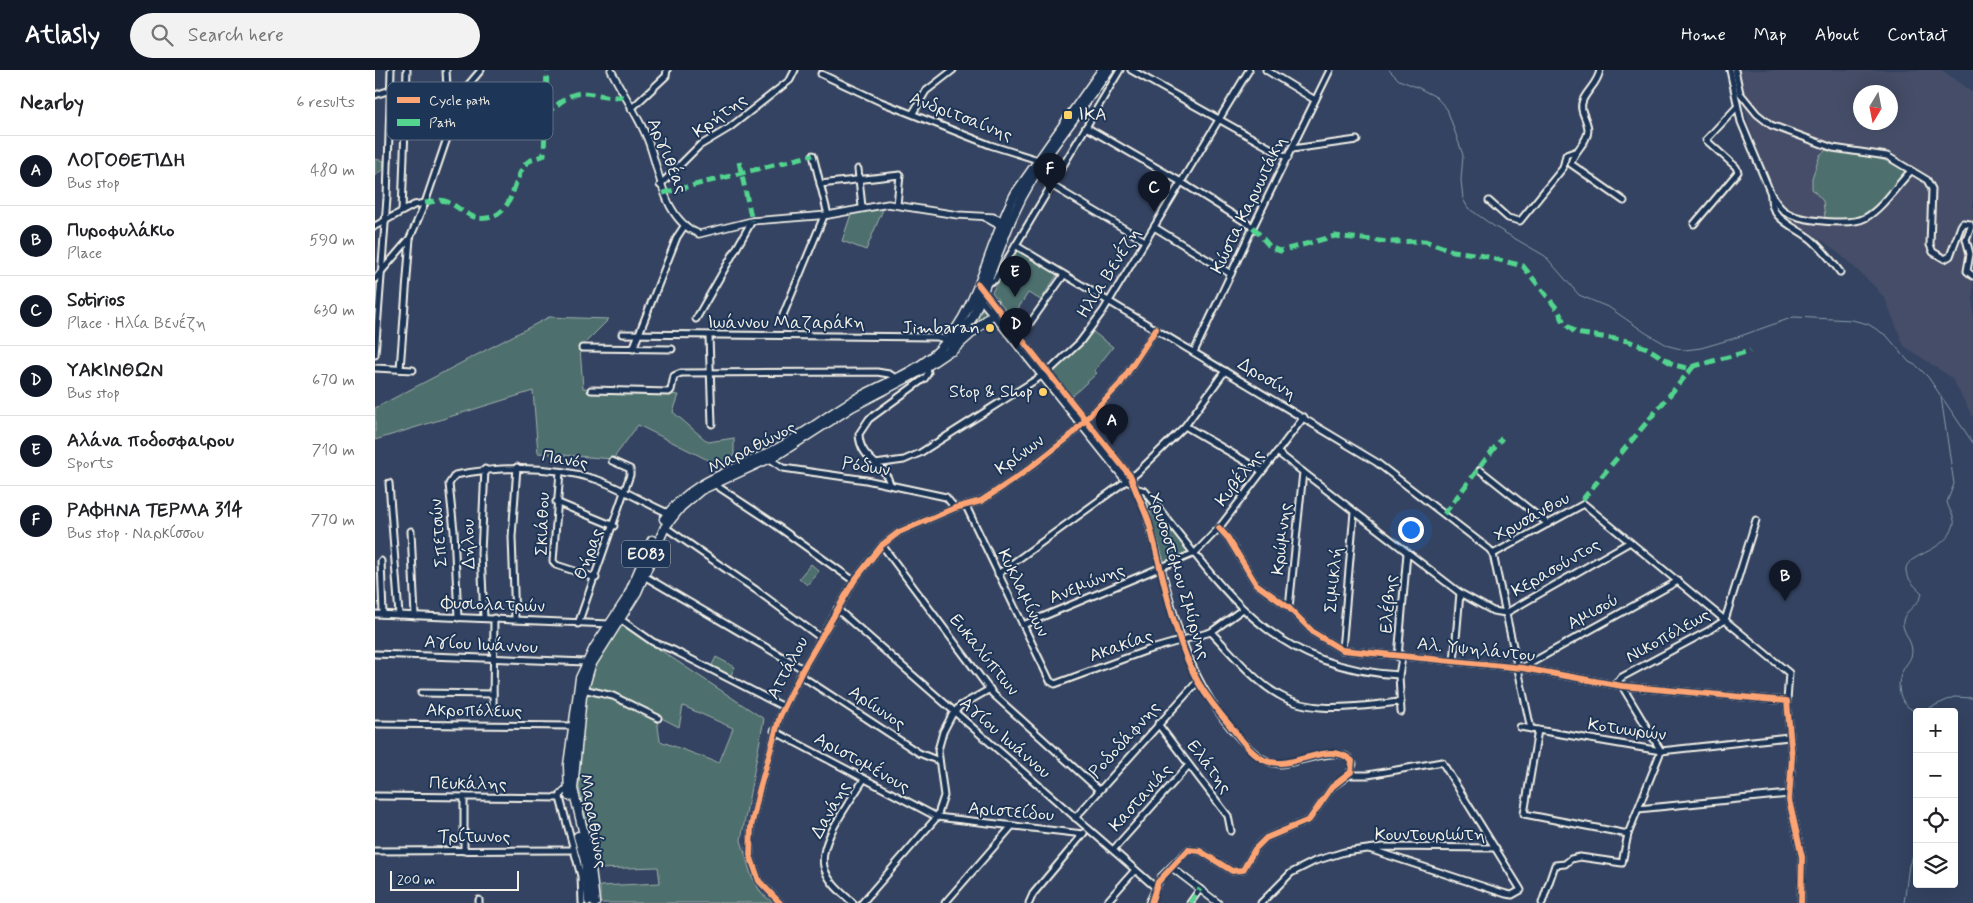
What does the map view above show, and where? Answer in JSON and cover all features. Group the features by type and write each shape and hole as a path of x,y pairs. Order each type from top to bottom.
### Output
{"main road":[{"name":"Μαραθώνος","path":"595,903 590,859 573,788 583,689 593,659 620,619 644,576 665,527 687,501 714,484 770,459 852,407 927,367 942,356 961,335 1015,194 1102,70"},
{"name":"Μαραθώνος","path":"589,903 585,862 568,787 577,687 586,662 627,598 652,541 668,513 690,491 710,479 776,449 849,403 925,362 948,340 979,292 987,283 1004,225 1042,162 1109,70"},
{"path":"942,356 956,349 993,314 994,304"}],"street":[{"path":"471,82 481,70"},
{"name":"Αργιθέας","path":"611,70 647,137 660,185 685,225"},
{"name":"Κρήτης","path":"660,185 699,146 741,119 790,80 795,70"},
{"path":"913,113 926,91 953,70"},
{"path":"987,283 995,280 1120,70"},
{"path":"1131,70 1287,158"},
{"name":"Ηλία Βενέζη","path":"875,464 904,460 920,453 1048,372 1080,342 1109,302 1249,70"},
{"path":"1266,70 1315,100"},
{"name":"Κώστα Καρυωτάκη","path":"1194,352 1330,70"},
{"path":"1600,70 1595,84 1582,104 1581,110 1588,129 1585,140 1571,164 1624,201"},
{"path":"1730,70 1737,107 1771,194 1778,205 1792,215 1831,221 1856,221 1872,213 1911,171"},
{"path":"1735,70 1740,93 1757,114 1771,125 1833,148 1887,156 1927,180 1932,189 1931,245 1937,257 1945,259 1950,256 1963,223 1969,224 1971,227 1966,239 1970,254 1967,271 1973,276"},
{"path":"631,109 667,72"},
{"name":"Ανδριτσαίνης","path":"821,74 873,98 990,145 1038,160"},
{"path":"375,95 387,90"},
{"path":"1694,224 1738,172 1736,166 1706,140 1737,107"},
{"path":"1086,127 1181,182 1253,227"},
{"path":"375,355 389,140"},
{"path":"402,211 405,140"},
{"path":"375,279 410,238 425,203 447,140"},
{"path":"1292,149 1357,140"},
{"path":"1489,201 1509,218 1520,221 1563,168 1566,155 1577,151"},
{"path":"781,320 826,216 813,154"},
{"path":"858,168 862,207"},
{"path":"820,184 900,175 897,205"},
{"path":"1051,184 1145,241"},
{"path":"1771,194 1771,205 1783,222 1814,242 1840,272"},
{"path":"375,226 402,211 425,203"},
{"path":"633,349 677,237 685,225 693,231 706,234 752,222 826,216 862,207 897,205 986,218 1004,225"},
{"path":"696,319 752,222"},
{"path":"1154,227 1231,274"},
{"path":"400,369 410,238"},
{"name":"Δροσίνη","path":"1015,245 1304,417 1387,470 1493,554"},
{"path":"1020,337 1064,274"},
{"name":"Χρυσοστόμου Σμύρνης","path":"979,292 994,304 1087,420 1134,486 1144,506 1181,640 1197,681 1227,722 1248,748 1263,760 1283,764 1322,754 1339,755 1352,761 1353,770 1349,776"},
{"name":"Χρυσοστόμου Σμύρνης","path":"979,292 993,314 1041,375 1082,426 1129,479"},
{"name":"Κρίνων","path":"966,506 981,501 1019,476 1082,426 1128,374 1156,329"},
{"name":"Ιωάννου Μαζαράκη","path":"622,334 937,337 948,340"},
{"path":"709,336 712,424"},
{"path":"582,348 672,349"},
{"path":"890,484 888,477 863,452 859,443 859,434 863,426 882,408 925,378 928,373 927,367"},
{"path":"375,368 413,370"},
{"path":"998,574 1137,473 1185,426 1225,371"},
{"path":"591,390 669,392 676,374 877,372 889,374 896,378"},
{"name":"Κυβέλης","path":"1195,553 1219,528 1304,417"},
{"path":"1185,426 1262,471"},
{"name":"Κερασούντος","path":"1277,452 1460,593 1493,611 1506,613 1630,542"},
{"name":"Ρόδων","path":"770,459 783,468 890,484 946,497 955,508"},
{"name":"Θήρας","path":"578,624 614,526 630,469 612,461"},
{"path":"515,619 512,537 517,466"},
{"name":"Πανός","path":"451,478 455,474 517,466 560,472 595,479 668,513"},
{"name":"Δήλου","path":"484,618 481,553 485,469"},
{"path":"1480,470 1549,524"},
{"name":"Σκιάθου","path":"560,472 556,502 553,561 556,565 596,578"},
{"name":"Κρώμνης","path":"1289,608 1303,472"},
{"name":"Σπετσών","path":"451,478 449,484 454,531 458,618"},
{"path":"389,483 399,615"},
{"path":"714,484 767,518 855,581"},
{"path":"1134,486 1145,491 1243,610 1283,642 1308,655 1359,672 1399,675"},
{"path":"556,502 614,526"},
{"name":"Χρυσάνθου","path":"1493,554 1584,504 1630,542"},
{"name":"Αττάλου","path":"780,903 759,881 750,850 752,820 774,732 784,707 837,610 855,581 883,545 906,527 955,508 966,506"},
{"name":"Κυκλαμίνων","path":"966,506 1050,681 1055,684 1061,683"},
{"name":"Σιμικλή","path":"1342,650 1354,512"},
{"name":"Νικοπόλεως","path":"1613,684 1622,677 1709,631 1725,620 1756,520"},
{"path":"665,527 821,638"},
{"name":"Αλ. Υψηλάντου","path":"1219,528 1235,548 1252,580 1289,608 1314,633 1342,650 1519,668 1622,686 1785,700"},
{"path":"411,531 415,616"},
{"path":"1630,542 1789,673 1785,700 1792,764 1789,794 1790,810 1802,857 1801,903"},
{"name":"Ευκαλύπτων","path":"883,545 990,689 1099,790"},
{"name":"Ανεμώνης","path":"1023,625 1195,553"},
{"name":"Ελέβης","path":"1401,712 1399,675 1407,553"},
{"path":"1493,554 1531,729"},
{"path":"381,560 383,614"},
{"name":"Αρίωνος","path":"644,576 802,672 919,753 939,761"},
{"name":"Αμισού","path":"1519,668 1678,581"},
{"path":"1454,662 1460,593"},
{"name":"Αγίου Ιωάννου","path":"837,610 1155,887"},
{"name":"Ακακίας","path":"1061,683 1096,668 1211,632 1243,610"},
{"name":"Φυσιολατρών","path":"375,614 610,624"},
{"path":"493,706 495,618"},
{"path":"620,619 653,642 673,650 784,707"},
{"path":"1211,632 1271,689 1285,699 1328,707 1401,702"},
{"name":"Αγίου Ιωάννου","path":"375,654 586,662"},
{"name":"Ροδοδάφνης","path":"1075,818 1197,681"},
{"path":"1542,903 1555,865 1565,864 1571,859 1580,857 1622,863 1628,834 1661,751 1622,686"},
{"path":"583,689 618,698 657,718"},
{"path":"862,903 937,817 944,793 939,761 940,740 954,712 969,700 990,689"},
{"path":"421,693 493,694"},
{"name":"Ακροπόλεως","path":"375,724 572,726"},
{"name":"Ελάτης","path":"1158,724 1228,816 1231,831"},
{"name":"Κοτυωρών","path":"1520,727 1661,751 1789,737"},
{"path":"1538,730 1524,814 1628,834"},
{"name":"Αριστομένους","path":"774,732 937,817"},
{"path":"1150,902 1155,887 1184,852 1192,849 1228,870 1240,871 1265,838 1272,833 1296,827 1309,820 1332,787 1349,776 1368,775 1442,762 1521,890 1512,895 1506,894 1369,849"},
{"name":"Καστανιάς","path":"1113,850 1189,765"},
{"name":"Δανάης","path":"853,903 829,879 824,868 823,855 826,842 864,779"},
{"path":"568,787 561,794 560,798 581,876 582,903"},
{"path":"1638,809 1789,794"},
{"name":"Πευκάλης","path":"375,796 560,798"},
{"path":"464,797 464,852"},
{"name":"Αριστείδου","path":"937,817 1083,834"},
{"path":"945,903 1012,826"},
{"path":"1029,903 1033,894 1087,829"},
{"name":"Κουντουριώτη","path":"1261,903 1281,881 1305,866 1344,852 1383,847 1496,848"},
{"name":"Τρίτωνος","path":"375,851 574,850"},
{"path":"1171,867 1218,903"},
{"path":"1106,903 1135,870"},
{"path":"1190,903 1200,889"}],"shaded area":[{"path":"1734,70 1942,70 1973,93 1973,418 1952,378 1904,346 1885,299 1875,287 1823,241 1789,221 1782,211 1777,193 1765,171 1751,131"}],"green space":[{"path":"1826,150 1868,156 1898,166 1907,172 1873,210 1854,219 1825,218 1823,201 1812,189 1812,178 1820,155"},
{"path":"375,159 384,161 383,169 375,176"},
{"path":"884,207 866,250 842,241 853,213"},
{"path":"1016,249 1057,275 1041,300 1028,293 1012,318 992,292"},
{"path":"980,307 988,316 972,331 969,329"},
{"path":"998,314 1043,371 1041,372 996,316"},
{"path":"549,317 609,319 580,348 583,388 679,395 673,412 708,442 734,438 734,455 722,467 638,425 613,459 538,453 533,391 375,440 375,408"},
{"path":"1092,331 1113,347 1094,371 1097,373 1072,396 1052,372"},
{"path":"1143,493 1192,553 1163,563"},
{"path":"811,564 819,571 807,585 799,578"},
{"path":"621,624 764,719 741,840 751,875 761,893 773,903 600,903 600,886 660,883 658,867 598,869 579,788 580,739 587,692 613,697 657,719 660,741 719,763 733,728 683,706 679,727 624,699 587,689 600,655"},
{"path":"716,657 735,667 730,677 711,667"}],"waterway":[{"path":"1389,70 1399,80 1436,97 1447,109 1463,155 1461,180 1463,199 1468,208 1495,227 1545,256 1579,295 1610,308 1646,333 1669,346 1685,350 1701,348 1732,339 1794,317 1852,320 1868,324 1887,336 1909,362 1917,366 1928,377 1973,443"},
{"path":"1913,710 1906,705 1899,689 1903,670 1912,653 1910,642 1903,628 1903,621 1922,593 1910,580 1906,571 1908,564 1914,559 1943,541 1951,532 1954,523 1947,502 1954,484 1941,397"},
{"path":"1929,708 1954,697 1973,698"},
{"path":"1904,903 1909,865 1913,856"}],"marked path":[{"path":"547,70 547,82"},
{"path":"553,109 568,97 576,94 624,97"},
{"path":"425,203 438,200 445,201 475,217 487,218 496,215 507,205 520,173 526,164 530,160 544,155 545,140"},
{"path":"663,193 813,155"},
{"path":"739,162 752,221"},
{"path":"1253,227 1271,248 1280,251 1335,236 1389,242 1425,241 1453,251 1480,255 1523,266 1558,310 1565,324 1576,333 1628,341 1647,348 1674,365 1687,368 1750,351"},
{"path":"1582,500 1693,367"},
{"path":"1444,514 1502,438"},
{"path":"1190,903 1200,889"}],"cycle path":[{"path":"978,284 1131,477 1149,523 1169,604 1189,664 1198,682 1219,712 1246,746 1264,760 1275,763 1286,762 1332,753 1342,755 1352,761 1351,772 1332,787 1309,820 1266,838 1255,849 1243,870 1232,871 1200,851 1188,850 1158,882 1151,903"},
{"path":"780,903 759,881 750,855 751,827 759,791 780,716 803,669 854,581 882,545 899,532 955,508 981,501 1019,476 1068,438 1120,384 1156,329"},
{"path":"1219,528 1228,538 1256,584 1289,608 1314,633 1342,650 1522,668 1622,686 1787,701 1792,757 1789,800 1802,857 1801,903"}],"place":[{"name":"ΙΚΑ","path":"1068,115"},
{"name":"ΡΑΦΗΝΑ ΤΕΡΜΑ 314","path":"1050,194"},
{"name":"Sotirios","path":"1154,212"},
{"name":"Αλάνα ποδοσφαιρου","path":"1015,297"},
{"name":"Jimbaran","path":"990,328"},
{"name":"ΥΑΚΙΝΘΩΝ","path":"1016,349"},
{"name":"Stop & Shop","path":"1043,392"},
{"name":"ΛΟΓΟΘΕΤΙΔΗ","path":"1112,445"},
{"name":"Πυροφυλάκιο","path":"1785,601"}]}
